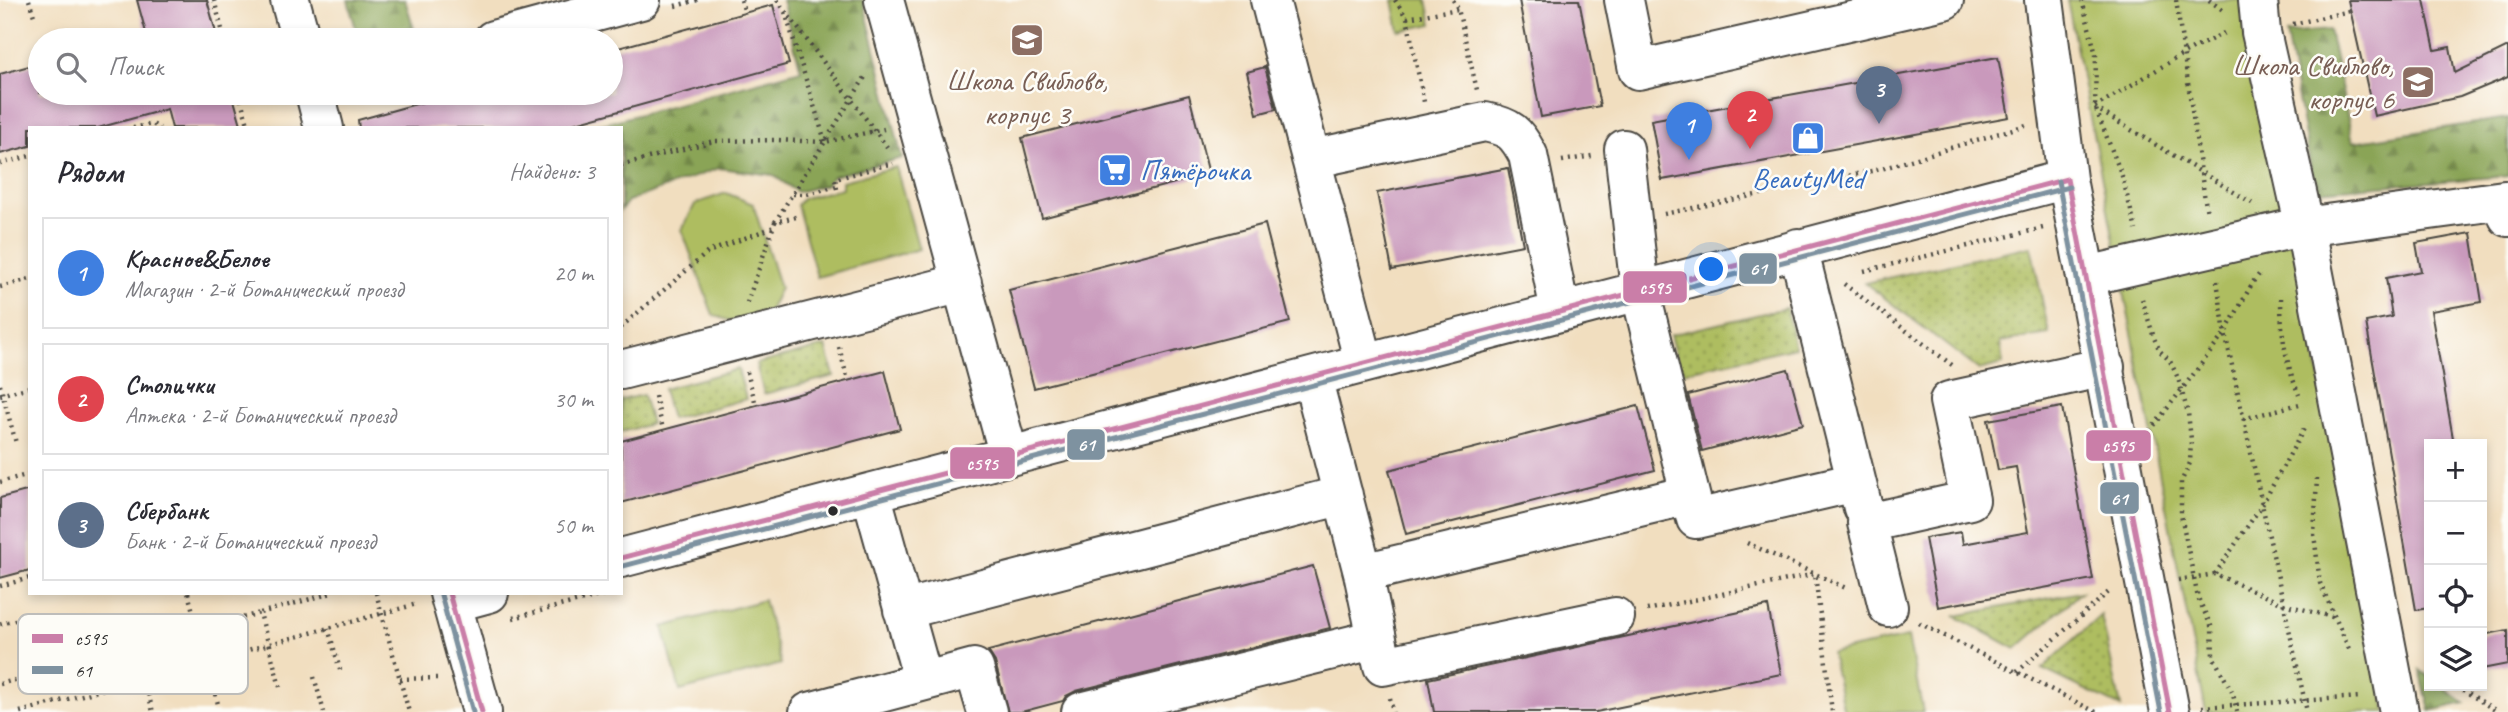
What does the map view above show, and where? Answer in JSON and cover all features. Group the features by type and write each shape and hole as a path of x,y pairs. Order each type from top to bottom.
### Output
{"street":[{"path":"290,0 298,28"},
{"path":"537,28 641,0"},
{"path":"884,0 1009,456"},
{"path":"1270,0 1364,363"},
{"path":"1624,0 1638,70 1944,0"},
{"path":"2043,0 2067,179 2173,710"},
{"path":"2250,21 2301,228 2320,399 2379,702"},
{"path":"318,105 323,126"},
{"path":"1311,159 1485,122 1505,126 1519,138 1528,155 1560,312"},
{"path":"1624,149 1640,290 1696,519 1856,482"},
{"path":"623,557 2067,179"},
{"path":"2087,276 2211,246 2301,228 2507,205"},
{"path":"1798,248 1888,607"},
{"path":"623,370 740,356 962,283"},
{"path":"1867,523 1970,500 1949,401 2105,367"},
{"path":"1312,377 1363,573 1383,666 1615,617"},
{"path":"870,493 923,680"},
{"path":"903,610 1343,495"},
{"path":"1363,573 1689,495"},
{"path":"482,712 441,599 499,606"},
{"path":"1081,712 1377,639"},
{"path":"809,712 974,668 987,712"}],"path":[{"path":"29,0 34,16"},
{"path":"214,0 222,28"},
{"path":"741,0 745,13"},
{"path":"777,0 897,162 899,169"},
{"path":"1395,0 1407,18 1431,134"},
{"path":"1453,0 1458,9 1485,122"},
{"path":"2082,0 2096,55 2095,107 2122,176 2139,242 2133,276 2154,338 2160,351 2170,361 2188,413 2190,463 2181,482 2180,515 2198,598 2212,628 2213,656 2233,694 2236,709"},
{"path":"2176,0 2225,333 2306,712"},
{"path":"784,9 825,142"},
{"path":"1407,18 1458,9"},
{"path":"2087,110 2183,54 2250,21 2350,11"},
{"path":"755,405 740,356 775,225 871,68"},
{"path":"244,105 249,126"},
{"path":"2095,107 2201,173 2301,228 2253,282 2225,333 2143,440"},
{"path":"1633,220 1881,169 2038,121"},
{"path":"623,164 714,141 825,142 895,126"},
{"path":"1531,168 1624,149"},
{"path":"0,164 28,157"},
{"path":"793,194 837,188 835,179 897,162"},
{"path":"623,325 708,252 800,216"},
{"path":"1836,278 1989,393"},
{"path":"0,287 28,280"},
{"path":"2280,288 2281,331 2286,360 2320,399"},
{"path":"836,335 848,380"},
{"path":"0,385 16,443"},
{"path":"1,395 28,388"},
{"path":"654,394 663,429"},
{"path":"2243,419 2320,399"},
{"path":"2305,413 2320,399"},
{"path":"2215,574 2262,505 2307,422 2310,433"},
{"path":"0,482 28,475"},
{"path":"2317,476 2314,534 2320,583 2350,652"},
{"path":"1615,617 1815,574 1832,712"},
{"path":"0,586 28,579"},
{"path":"189,595 194,614"},
{"path":"248,616 325,595"},
{"path":"377,595 408,712"},
{"path":"499,606 593,595"},
{"path":"248,650 441,599"},
{"path":"260,613 281,687"},
{"path":"0,624 18,619"},
{"path":"328,628 340,670"},
{"path":"314,677 324,712"},
{"path":"400,679 443,678"},
{"path":"0,684 18,679"},
{"path":"2359,684 2379,702"},
{"path":"2465,691 2498,712"},
{"path":"20,712 86,694"},
{"path":"148,694 153,712"},
{"path":"215,694 218,704"},
{"path":"2173,710 2236,709 2305,702 2379,702"}],"green space":[{"path":"348,0 405,0 414,28 356,28"},
{"path":"782,0 863,0 902,158 833,176 825,185 797,192 773,175 719,168 628,201 623,207 623,126 596,126 801,70"},
{"path":"1393,0 1427,0 1432,24 1399,31"},
{"path":"2067,0 2245,0 2386,712 2206,712"},
{"path":"2329,30 2353,142 2508,118 2508,176 2315,191 2286,34"},
{"path":"896,167 919,249 817,277 797,205 802,199 842,188 842,181"},
{"path":"726,193 753,204 780,288 769,311 736,323 713,315 682,230 695,204"},
{"path":"2031,246 2049,334 2000,342 2003,364 1979,370 1865,283"},
{"path":"1786,308 1795,347 1680,373 1670,335"},
{"path":"826,346 834,376 764,394 756,364"},
{"path":"738,369 746,399 671,419 663,389"},
{"path":"643,395 651,424 623,431 623,400"},
{"path":"2081,592 2016,649 1955,616 1956,616"},
{"path":"764,600 781,664 680,691 663,627"},
{"path":"2101,615 2121,707 2042,669"},
{"path":"1908,637 1923,712 1844,712 1831,653"},
{"path":"2425,691 2448,691 2465,703 2430,711"}],"building":[{"path":"137,0 207,0 215,28 145,28"},
{"path":"1519,0 1579,0 1600,106 1541,117"},
{"path":"2348,0 2424,0 2435,50 2450,47 2455,73 2508,47 2508,77 2460,97 2374,116"},
{"path":"773,5 789,64 565,126 359,126 358,120 412,105 623,105 623,47"},
{"path":"1998,57 2009,117 1662,180 1651,120"},
{"path":"28,66 28,105 235,105 241,126 171,126 167,109 105,126 28,126 28,147 0,154 0,74"},
{"path":"1265,67 1276,109 1257,114 1247,72"},
{"path":"1189,95 1209,174 1042,218 1022,138"},
{"path":"1508,168 1523,245 1392,270 1377,193"},
{"path":"1265,224 1290,322 1034,388 1009,290"},
{"path":"2471,233 2482,302 2431,311 2453,439 2424,439 2424,609 2416,610 2366,322 2392,317 2386,278 2421,271 2416,243"},
{"path":"1788,369 1803,424 1702,451 1688,395"},
{"path":"885,371 900,429 623,502 623,440"},
{"path":"1638,406 1655,470 1406,534 1389,470"},
{"path":"2062,407 2093,579 1938,607 1925,538 1961,532 1963,544 2028,532 2016,467 1998,470 1988,420"},
{"path":"28,491 28,571 0,578 0,498"},
{"path":"1313,566 1330,628 1076,691 1066,696 1063,701 1021,712 1008,712 995,662 988,651"},
{"path":"1768,606 1781,674 1596,712 1434,712 1428,679"},
{"path":"2508,630 2508,664 2487,668 2487,634"}],"transit line":[{"name":"с595","path":"2067,179 2170,712"},
{"name":"с595","path":"623,557 2067,179"},
{"name":"61","path":"2058,181 2161,712"},
{"name":"61","path":"623,566 2069,187"},
{"name":"61","path":"441,595 473,712"},
{"name":"с595","path":"450,595 482,712"}],"place":[{"name":"Школа Свиблово, корпус 3","path":"1027,40"},
{"name":"Школа Свиблово, корпус 6","path":"2418,82"},
{"name":"Сбербанк","path":"1879,124"},
{"name":"BeautyMed","path":"1808,138"},
{"name":"Столички","path":"1750,149"},
{"name":"Красное&Белое","path":"1689,160"},
{"name":"Пятёрочка","path":"1115,170"}]}
